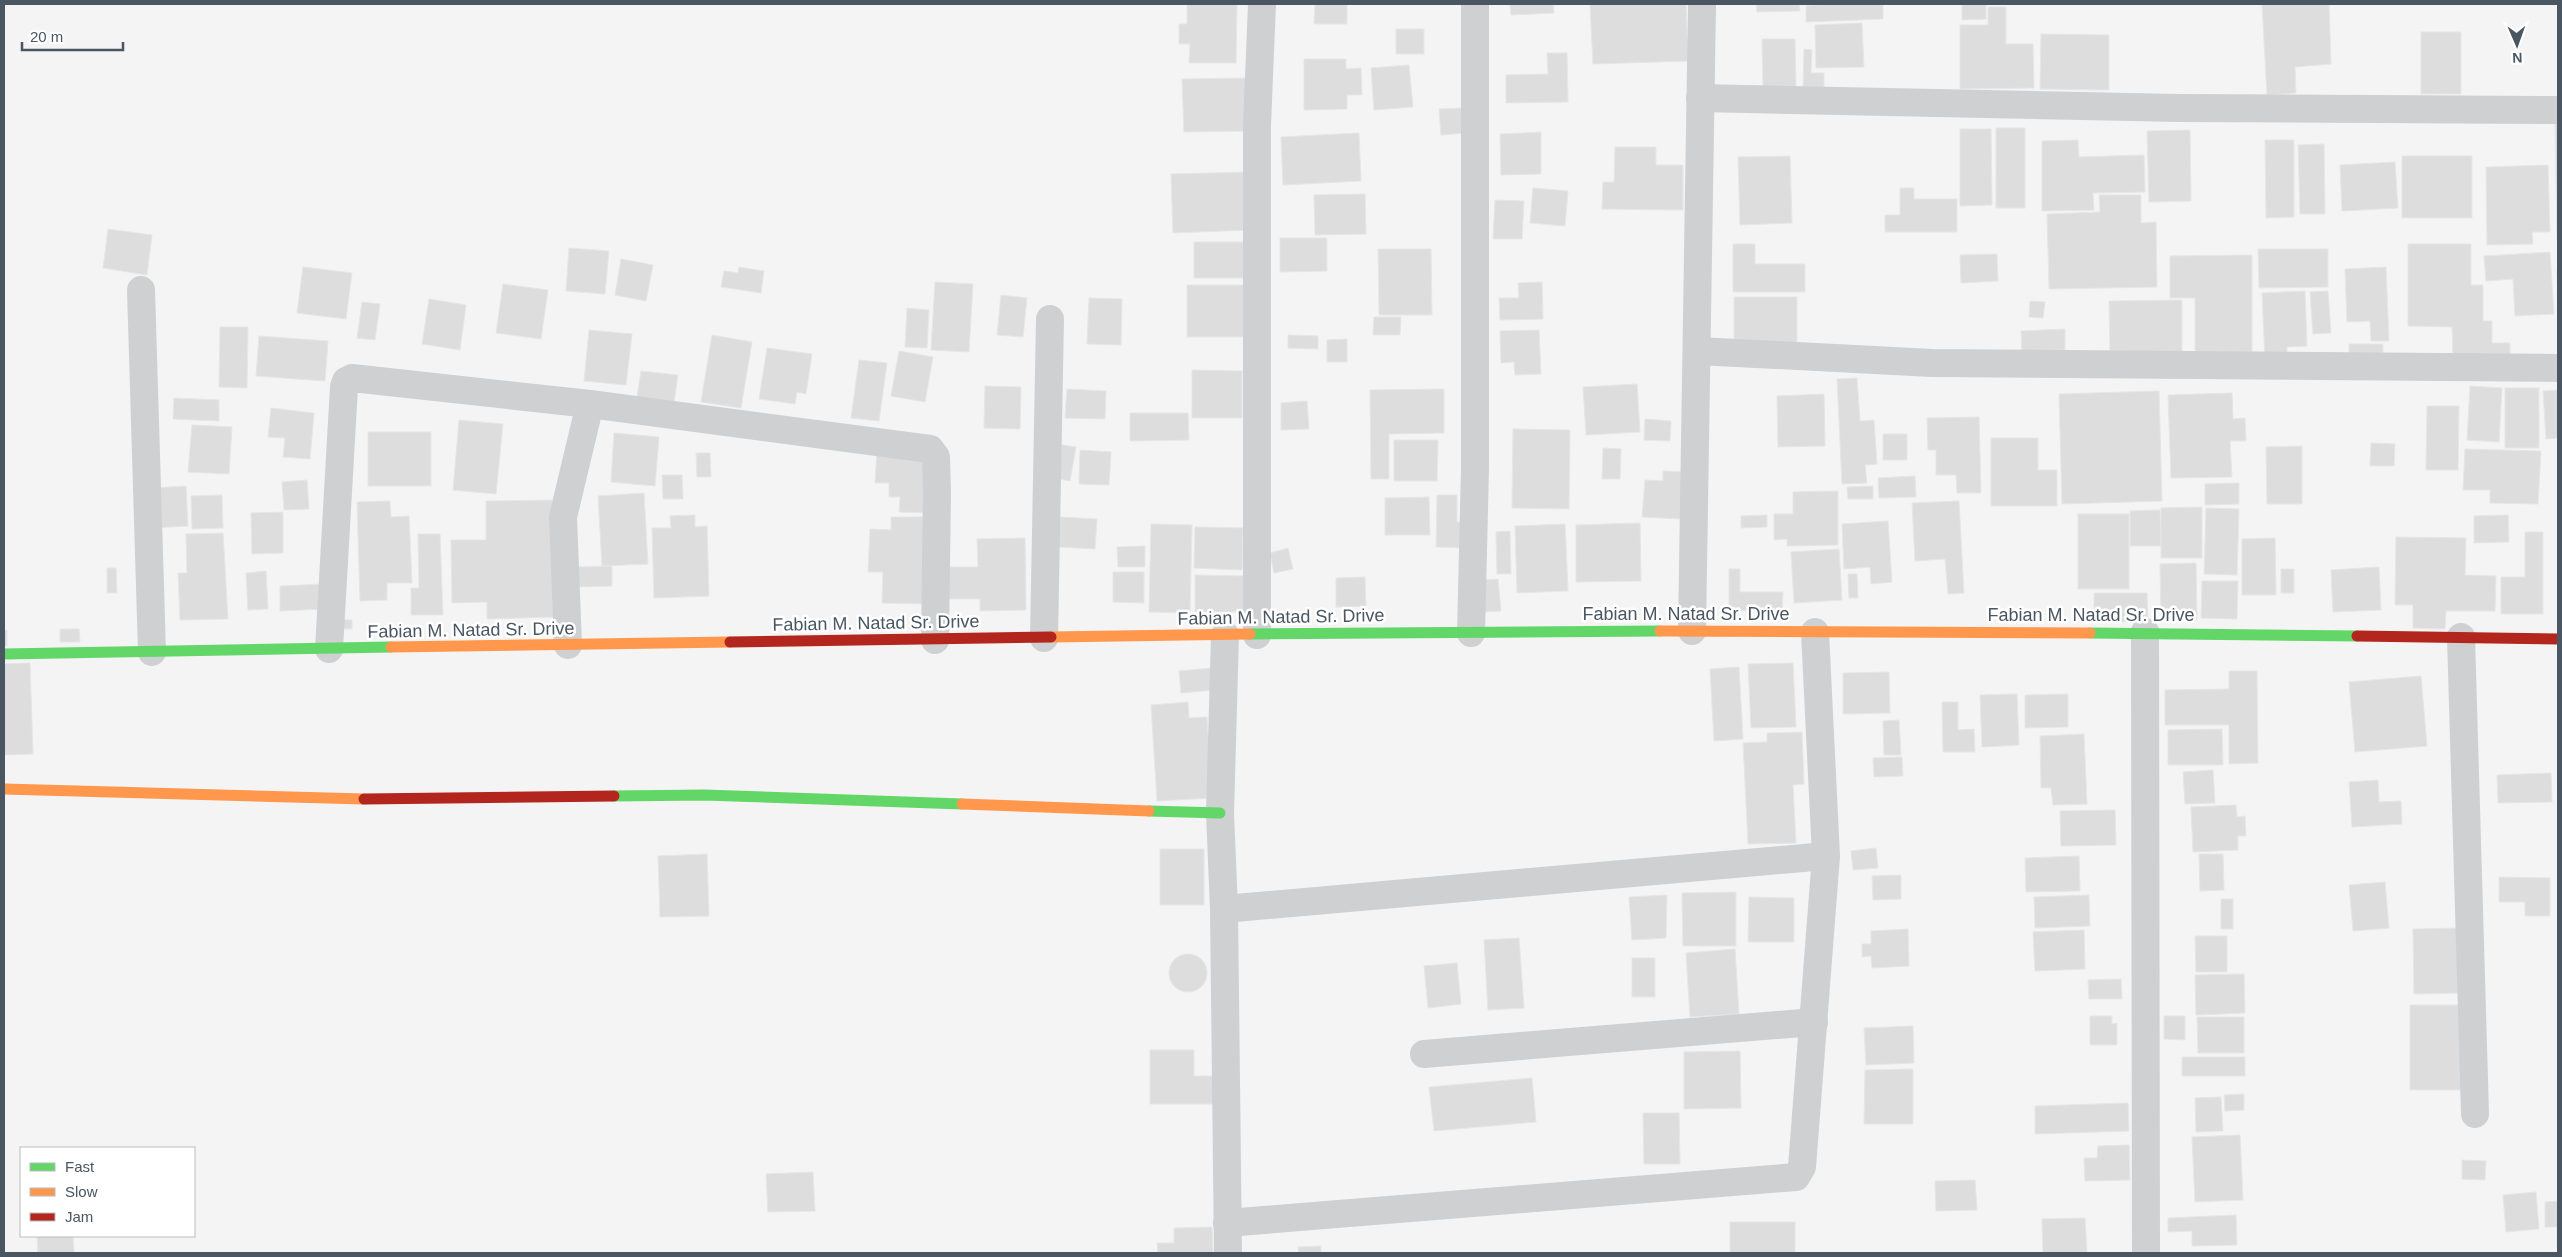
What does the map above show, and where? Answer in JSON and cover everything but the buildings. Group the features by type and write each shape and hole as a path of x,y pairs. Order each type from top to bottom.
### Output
{"street":[{"path":"1257,635 1257,126 1262,4"},
{"path":"1471,633 1475,469 1475,4"},
{"path":"1692,631 1698,351 1702,4"},
{"path":"1700,98 2179,108 2558,110"},
{"path":"141,290 152,652"},
{"path":"1044,638 1050,319"},
{"path":"1698,351 1932,363 2558,368"},
{"path":"329,649 346,381 352,378 590,404 930,449 936,457 937,492 935,640"},
{"path":"568,646 564,517 590,404"},
{"name":"Fabian M. Natad Sr. Drive","path":"4,654 1225,635 1692,631 2145,632 2558,639"},
{"path":"1227,1223 1796,1177 1802,1167 1826,856 1815,632"},
{"path":"2145,632 2146,1253"},
{"path":"1225,635 1220,813 1224,908 1228,1253"},
{"path":"2461,637 2475,1114"},
{"path":"4,789 317,799 704,795 1220,813"},
{"path":"1224,908 1826,856"},
{"path":"1424,1054 1814,1022"}],"traffic: fast":[{"path":"1250,634 1660,631"},
{"path":"2090,633 2357,636"},
{"path":"4,654 391,647"},
{"path":"614,796 704,795 962,804"},
{"path":"1149,811 1220,813"}],"traffic: slow":[{"path":"1660,631 2090,633"},
{"path":"1051,637 1250,634"},
{"path":"391,647 730,642"},
{"path":"4,789 364,799"},
{"path":"962,804 1149,811"}],"traffic: jam":[{"path":"2357,636 2558,639"},
{"path":"730,642 1051,637"},
{"path":"364,799 614,796"}]}
